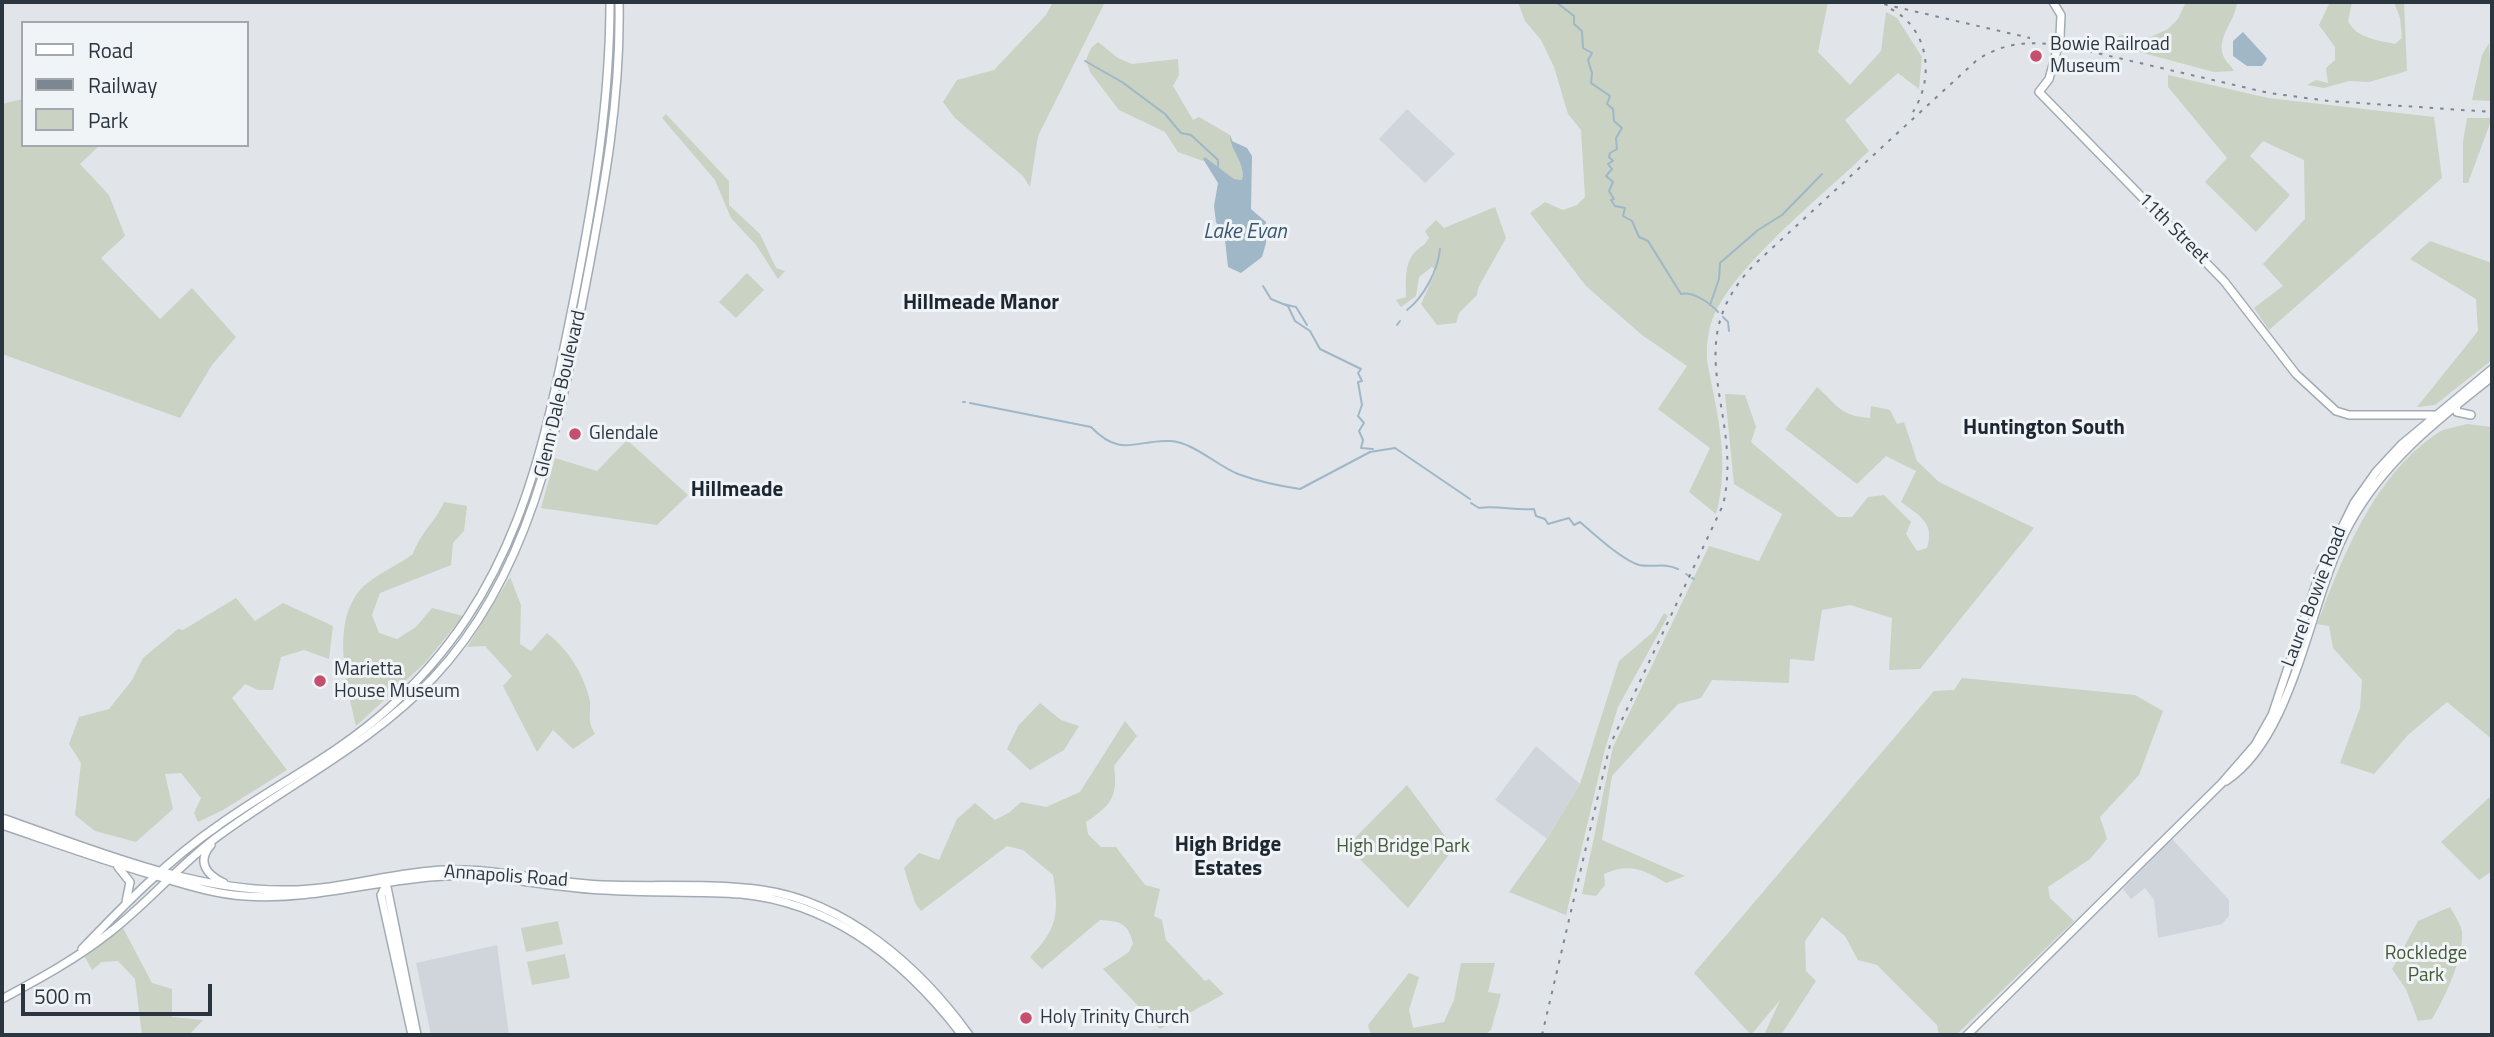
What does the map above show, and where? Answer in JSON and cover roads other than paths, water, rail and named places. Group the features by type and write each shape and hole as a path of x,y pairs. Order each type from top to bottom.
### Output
{"main road":[{"name":"Glenn Dale Boulevard","path":"357,740 370,724 434,664 470,615 483,593 527,497 554,399 605,118 610,63 610,2"},
{"name":"Glenn Dale Boulevard","path":"114,916 190,846 357,740 406,705 444,666 488,602 528,521 557,430 598,222 616,105 619,2"},
{"name":"11th Street","path":"2053,2 2061,15 2060,36 2049,79 2039,92 2224,281 2296,374 2330,406 2344,414 2444,415"},
{"name":"Laurel Bowie Road","path":"2221,784 2255,745 2272,715 2320,572 2340,526 2376,472 2423,425 2492,369"},
{"name":"Laurel Bowie Road","path":"1967,1035 2221,784 2255,754 2276,720 2327,572 2358,509 2395,460 2444,415 2492,377"},
{"path":"2456,405 2457,412 2471,415"},
{"path":"2417,415 2423,425"},
{"path":"2,999 108,934 169,876 224,832 341,757 357,740"},
{"name":"Annapolis Road","path":"2,818 128,859 197,889 248,897 317,896 444,870 601,885 741,887 779,894 836,915 874,938 923,981 969,1035"},
{"name":"Annapolis Road","path":"2,825 108,862 160,873"},
{"path":"224,832 206,851 204,866 211,877 235,887"},
{"path":"128,859 161,863 190,846"},
{"path":"77,955 128,899 130,885 126,874 108,862"},
{"name":"Annapolis Road","path":"169,876 235,887 287,890 472,877 601,890 742,894 776,900 830,919 871,944 903,968 934,999 962,1035"},
{"path":"387,881 382,895 412,1035"},
{"path":"387,881 417,1035"},
{"path":"145,900 166,887 197,889"}],"water":[{"path":"2243,32 2267,59 2262,66 2247,66 2233,56 2233,41"},
{"name":"Lake Evan","path":"1230,135 1232,141 1247,148 1252,156 1251,209 1266,222 1266,243 1262,257 1241,273 1228,267 1225,240 1216,222 1214,206 1218,183 1203,159 1205,157 1234,179 1242,180 1242,168 1232,146"}],"waterway":[{"path":"1556,2 1574,16 1574,24 1582,31 1583,48 1592,53 1588,60 1592,73 1591,83 1610,96 1607,104 1613,109 1614,121 1622,128 1616,138 1617,149 1610,153 1609,157 1613,161 1608,164 1612,169 1606,176 1613,182 1609,191 1614,199 1611,200 1615,206 1625,208 1623,216 1632,221 1639,237 1648,241 1681,294 1696,296 1718,312"},
{"path":"1085,61 1122,82 1165,114 1181,133 1191,135 1218,160 1218,169"},
{"path":"1710,305 1719,279 1720,263 1758,230 1782,215 1822,174"},
{"path":"1407,310 1429,282 1440,249"},
{"path":"1263,286 1271,299 1288,306 1295,321 1310,331 1320,349 1361,369 1358,373 1362,381 1358,382 1362,405 1358,416 1364,423 1359,431 1363,440 1361,448 1373,449"},
{"path":"1283,304 1296,307 1307,325"},
{"path":"1723,317 1728,322 1729,331"},
{"path":"1397,325 1400,321"},
{"path":"970,403 1091,427 1102,437 1121,445 1179,442 1238,474 1300,489 1370,452 1395,448 1470,499"},
{"path":"1471,503 1479,508 1534,509 1536,516 1545,519 1548,524 1569,518 1574,525 1580,522 1632,562 1678,569"}],"railway":[{"path":"1874,2 2030,38"},
{"path":"1891,9 1914,29 1924,55 1924,84 1913,112"},
{"path":"1542,1035 1610,745 1723,505 1727,471 1726,439 1717,379 1716,350 1720,321 1733,292 1757,262 1977,60 1998,49 2020,44 2066,46"},
{"path":"2058,44 2269,93 2329,101 2492,112"}],"place":[{"name":"Bowie Railroad Museum","path":"2036,56"},
{"name":"Glendale","path":"575,434"},
{"name":"Marietta House Museum","path":"320,681"},
{"name":"Holy Trinity Church","path":"1026,1018"}],"district":[{"name":"Hillmeade Manor","path":"981,304"},
{"name":"Huntington South","path":"2044,429"},
{"name":"Hillmeade","path":"737,491"},
{"name":"High Bridge Estates","path":"1228,858"}],"park label":[{"name":"High Bridge Park","path":"1403,847"},
{"name":"Rockledge Park","path":"2426,965"}]}
